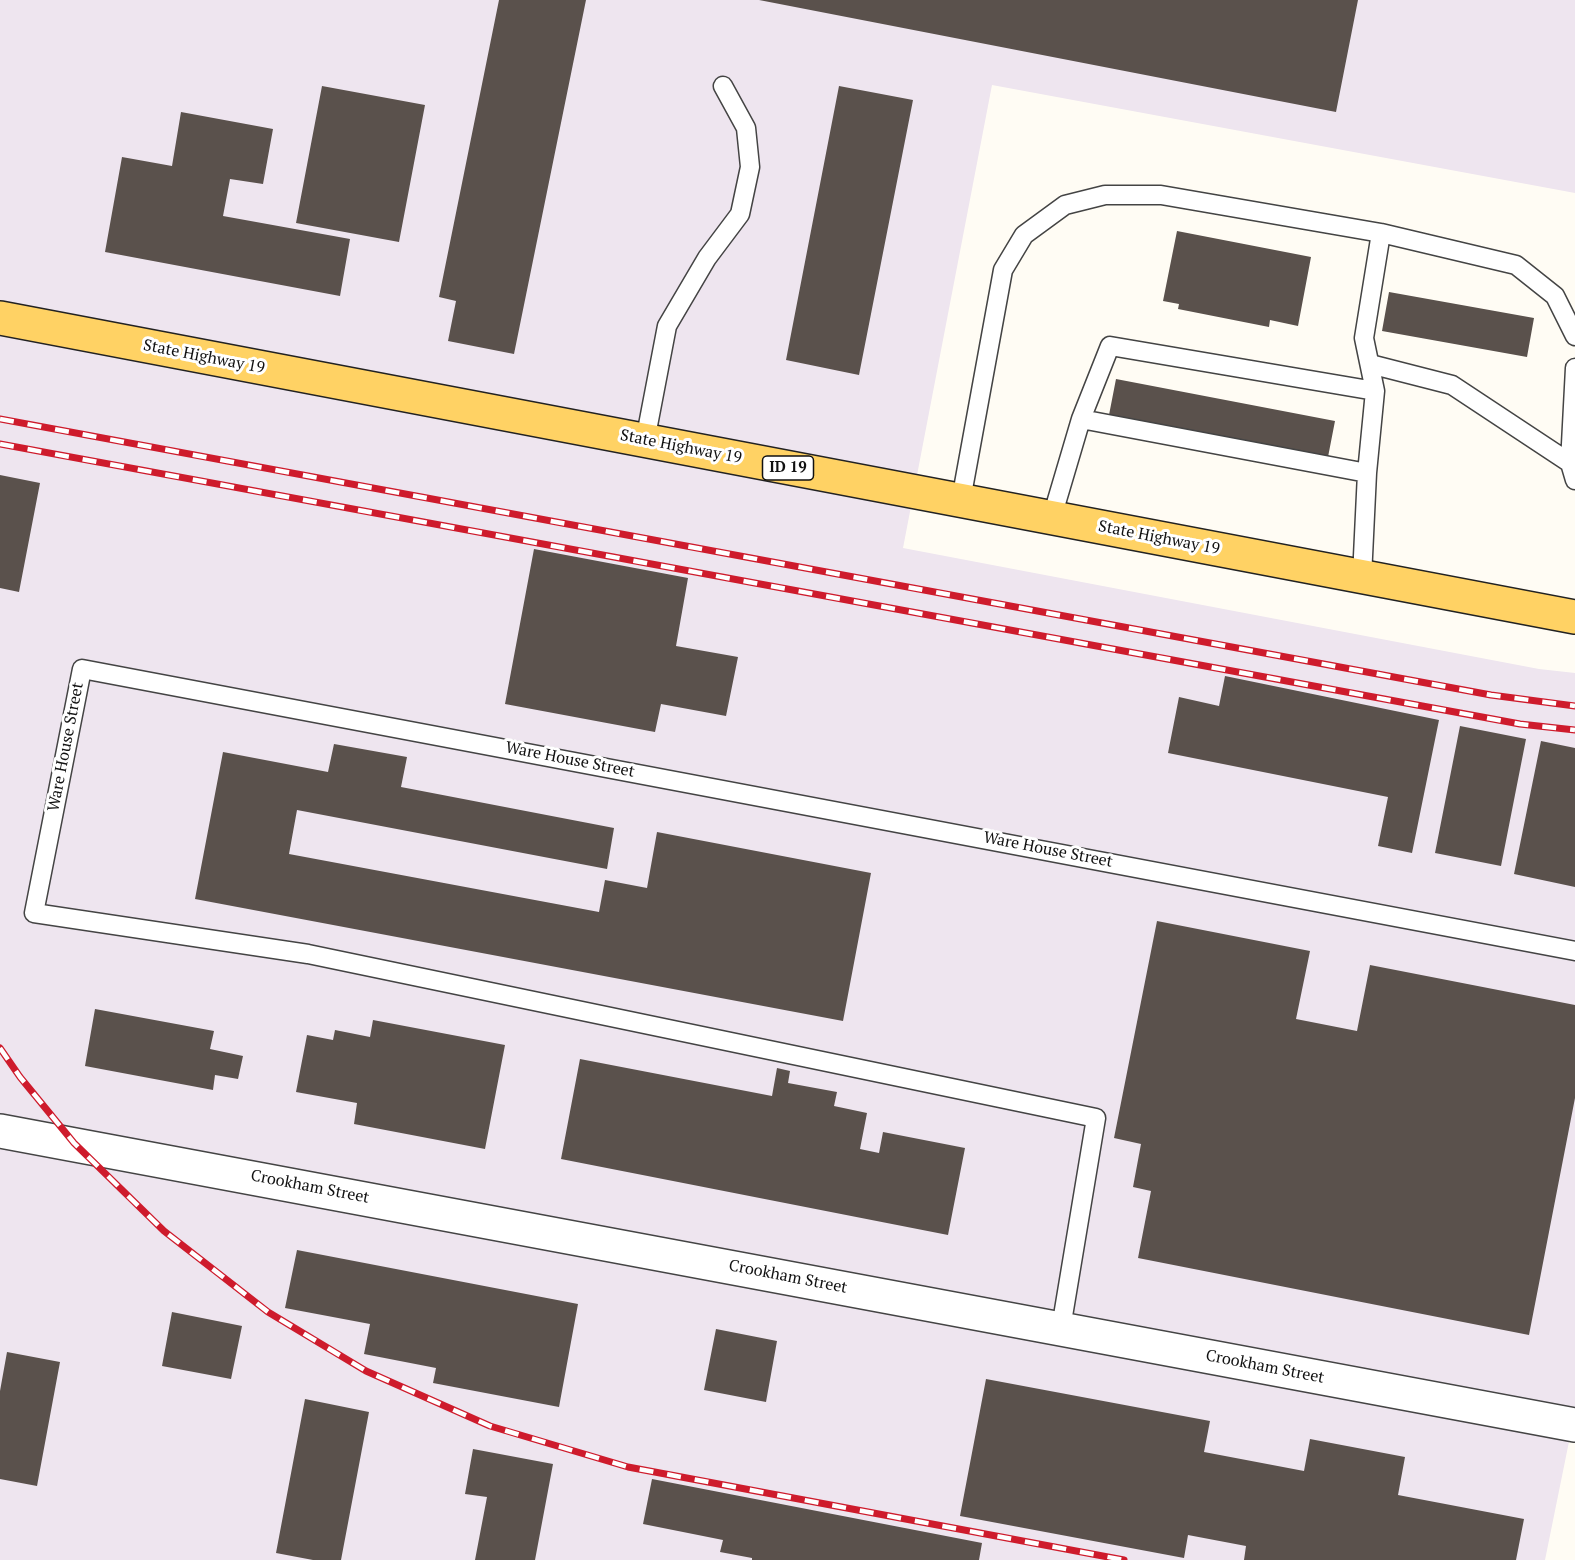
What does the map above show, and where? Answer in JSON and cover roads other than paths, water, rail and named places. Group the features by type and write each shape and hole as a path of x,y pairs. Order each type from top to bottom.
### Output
{"main road":[{"name":"State Highway 19","path":"0,318 1575,617"}],"street":[{"name":"Crookham Street","path":"0,1131 1575,1425"}],"lane":[{"path":"645,441 667,326 706,258 740,214 750,167 746,128 723,86"},
{"path":"961,500 1003,270 1024,235 1065,205 1105,195 1161,195 1381,233 1516,265 1555,296 1575,336"},
{"path":"1362,577 1366,473 1375,392 1364,338 1381,233"},
{"path":"1052,518 1081,419 1110,346 1375,392"},
{"path":"1370,364 1452,385 1573,469"},
{"path":"1573,469 1575,368"},
{"path":"1081,419 1366,473"},
{"name":"Ware House Street","path":"1061,1328 1096,1118 308,954 34,913 82,669 1575,951"}],"railway":[{"path":"0,419 1491,695 1575,706"},
{"path":"0,444 1520,724 1575,730"},
{"path":"0,1048 20,1077 74,1143 164,1231 268,1312 366,1371 490,1426 628,1467 1124,1560"}]}
